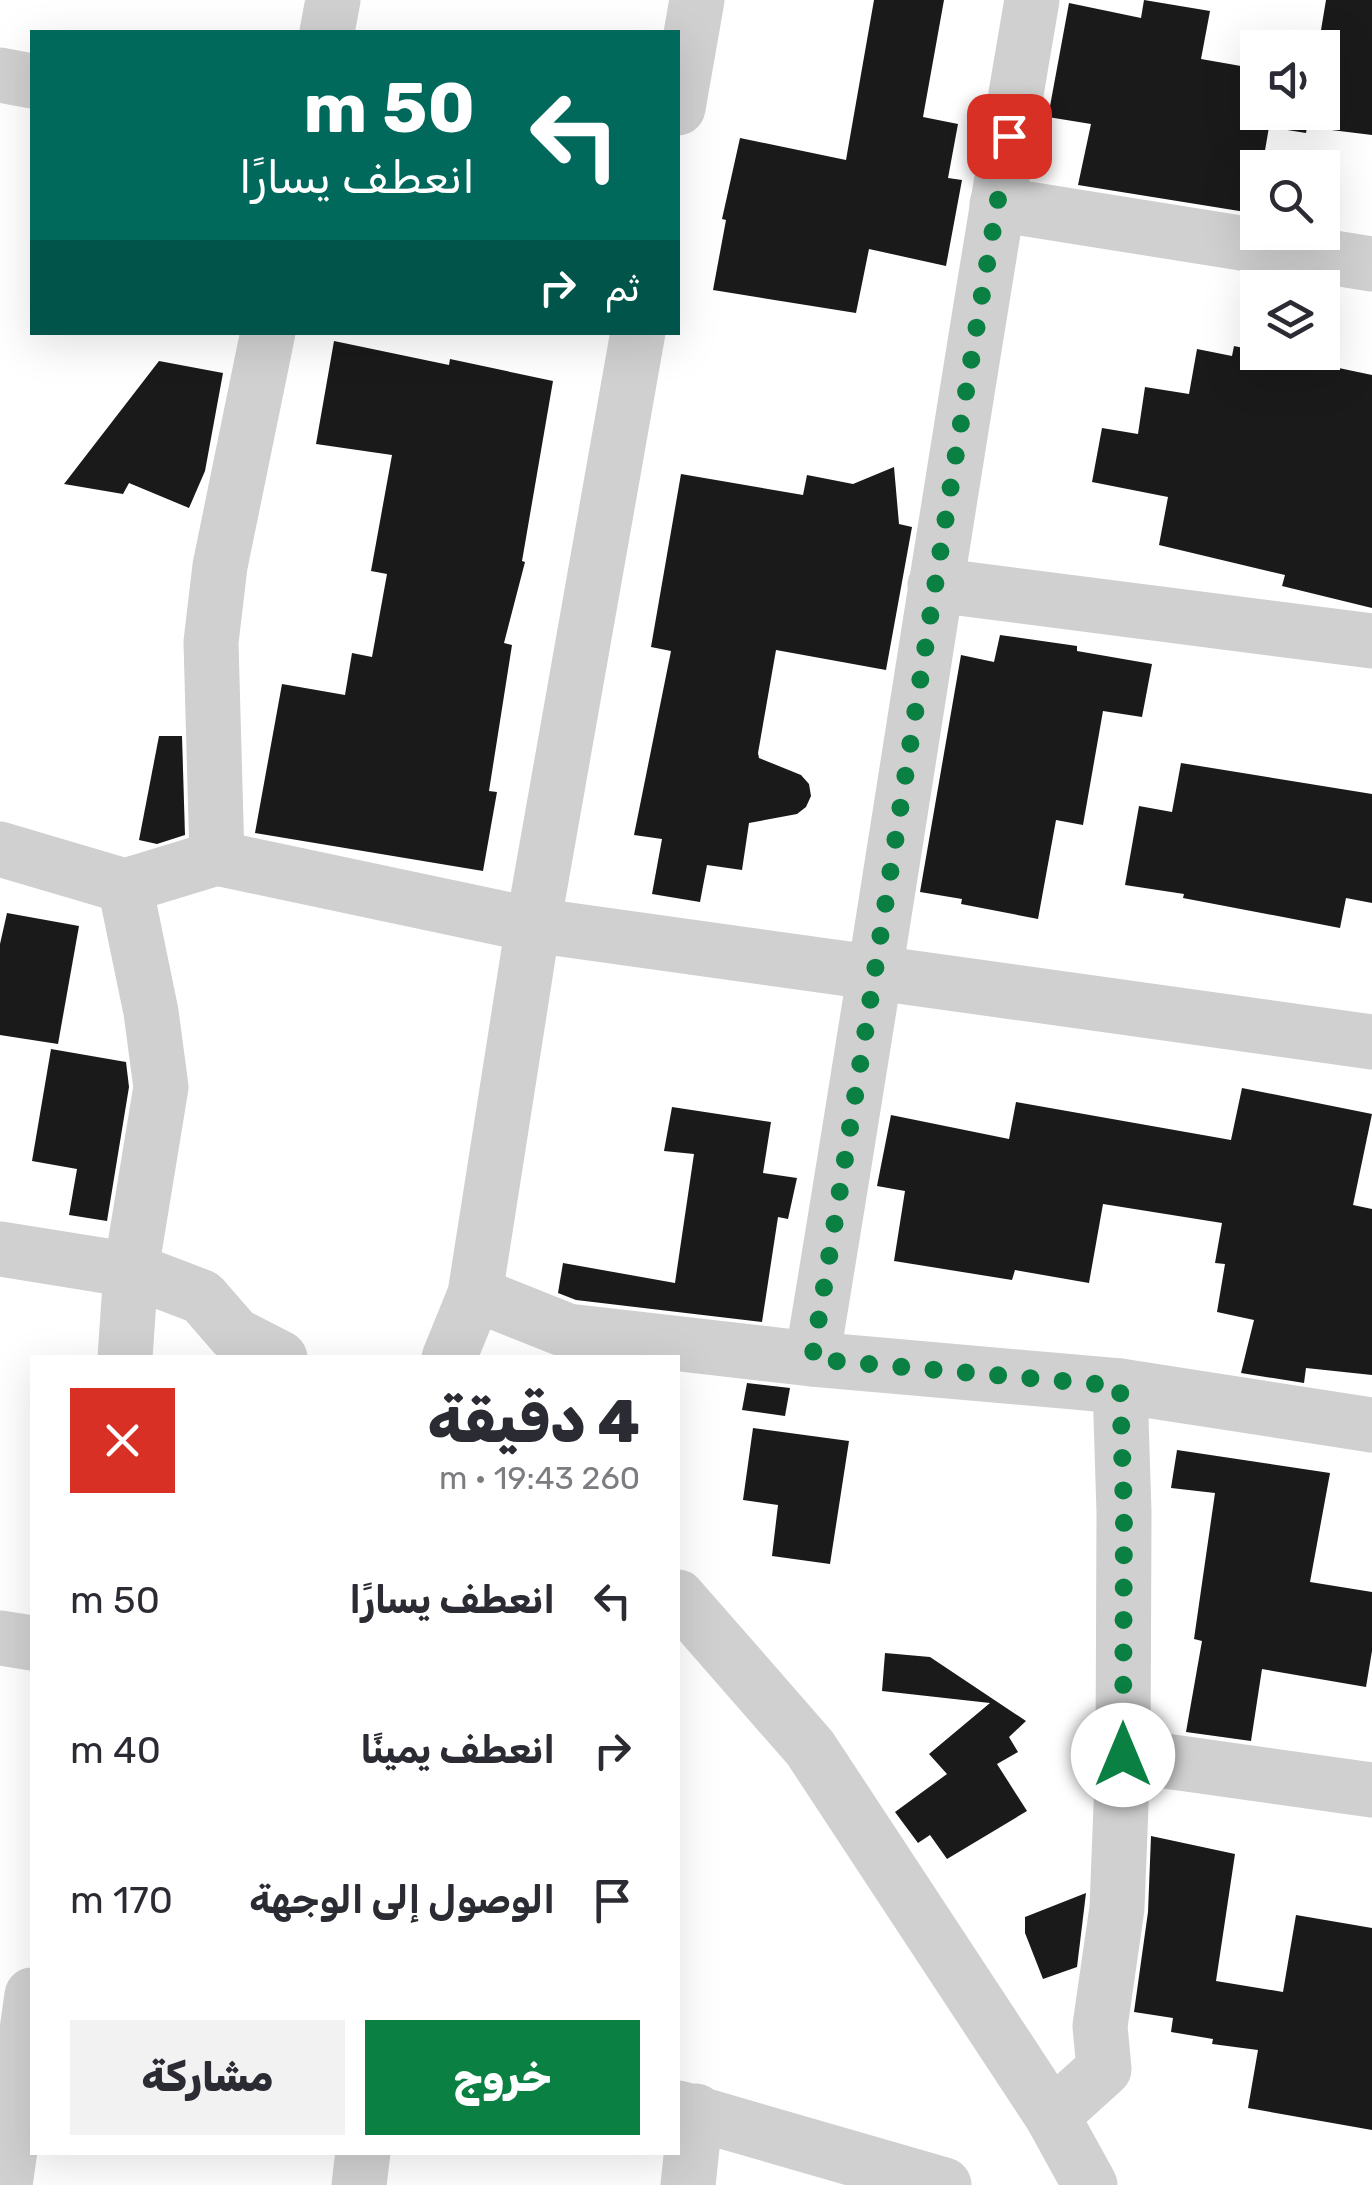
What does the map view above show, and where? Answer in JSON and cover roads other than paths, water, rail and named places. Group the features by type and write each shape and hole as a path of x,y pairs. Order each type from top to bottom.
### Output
{"street":[{"path":"327,30 334,0"},
{"path":"680,97 697,0"},
{"path":"812,1359 1032,0"},
{"path":"0,75 30,81"},
{"path":"997,204 1372,264"},
{"path":"218,858 211,642 220,566 267,335"},
{"path":"449,1355 475,1294 533,925 637,335"},
{"path":"935,585 1372,642"},
{"path":"0,849 125,886 218,858 533,925 1372,1042"},
{"path":"125,886 151,1012 161,1087 131,1270 125,1355"},
{"path":"0,1249 131,1270 202,1298 235,1335 274,1355"},
{"path":"475,1294 568,1331 812,1359 1120,1386 1372,1425"},
{"path":"1052,2116 1104,2069 1100,2026 1116,1908 1123,1755 1120,1386"},
{"path":"680,1598 810,1748 1052,2116 1090,2185"},
{"path":"0,1638 30,1642"},
{"path":"1123,1755 1372,1790"},
{"path":"0,1996 30,1998"},
{"path":"5,2185 30,2012"},
{"path":"688,2185 687,2110 944,2185"},
{"path":"359,2185 363,2155"}]}
